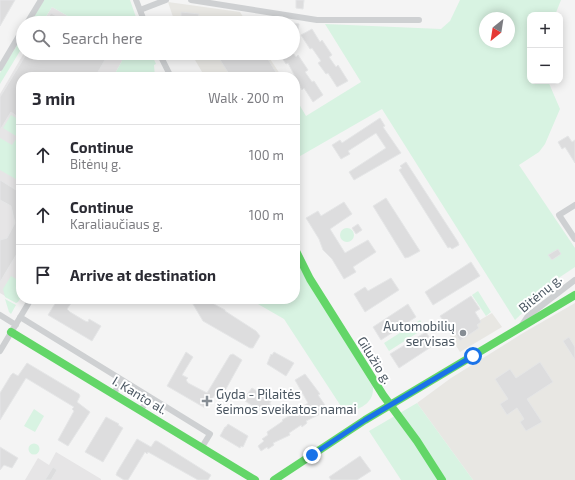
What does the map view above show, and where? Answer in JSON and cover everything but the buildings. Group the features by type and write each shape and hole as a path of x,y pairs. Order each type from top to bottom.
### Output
{"street":[{"path":"31,16 41,0"},
{"path":"136,0 142,16"},
{"path":"140,10 166,0"},
{"path":"191,0 292,16"},
{"path":"300,17 317,20 419,20"},
{"path":"0,68 16,41"},
{"path":"162,60 168,72"},
{"path":"575,205 559,215 575,239"},
{"name":"Gilužio g.","path":"300,259 310,279 390,406 417,441 442,480"},
{"name":"Bitėnų g.","path":"522,325 528,316 575,280"},
{"name":"Bitėnų g.","path":"274,480 390,406 522,325 532,322 575,296"},
{"path":"0,351 28,304"},
{"name":"I. Kanto al.","path":"0,315 14,328 114,394 255,480"},
{"name":"I. Kanto al.","path":"20,317 210,434 202,447"},
{"path":"114,394 122,380"},
{"path":"141,410 149,397"}],"shaded area":[{"path":"168,2 240,12 243,16 173,16"},
{"path":"52,7 68,16 46,16"},
{"path":"20,60 122,60 116,72 16,72 16,289 5,296 0,293 0,94"},
{"path":"195,60 271,60 279,72 202,72"},
{"path":"575,303 575,480 473,480 417,403 451,378 523,333"},
{"path":"492,313 502,327 460,352 450,336 478,317 480,320"},
{"path":"56,452 101,480 25,480 38,458 49,465"}],"green space":[{"path":"44,0 130,0 136,16 68,16 52,7 46,16 34,16"},
{"path":"460,0 561,0 556,12 527,12 527,84 549,84 560,109 545,144 539,152 519,165 575,248 575,267 560,277 515,320 382,109 300,156 300,106 306,116 361,82 325,24 441,29 450,21"},
{"path":"16,47 16,58 0,84 0,73"},
{"path":"154,60 156,64 154,65 155,72 116,72 122,61"},
{"path":"11,115 16,118 16,136 3,128"},
{"path":"0,138 12,145 16,139 16,179 0,170"},
{"path":"344,228 350,228 354,232 354,238 350,242 344,242 340,238 340,232"},
{"path":"300,268 373,387 371,398 365,405 346,414 284,319 258,304 300,304"},
{"path":"11,276 16,279 16,303 5,297 3,289"},
{"path":"478,291 491,312 486,316 472,295"},
{"path":"5,299 16,305 11,314 9,312"},
{"path":"420,320 425,328 389,351 384,343"},
{"path":"417,403 473,480 401,480 369,431"},
{"path":"34,409 44,416 35,432 24,426"},
{"path":"34,443 38,445 40,449 38,453 34,455 30,453 28,449 30,445"}],"traffic: fast":[{"path":"300,259 310,279 383,395 417,441 442,480"},
{"path":"274,480 365,420 575,295"},
{"path":"11,332 255,480"}],"place":[{"name":"Automobilių servisas","path":"463,333"},
{"name":"Gyda - Pilaitės šeimos sveikatos namai","path":"207,401"}],"route":[{"path":"312,455 365,420 473,356"}]}
